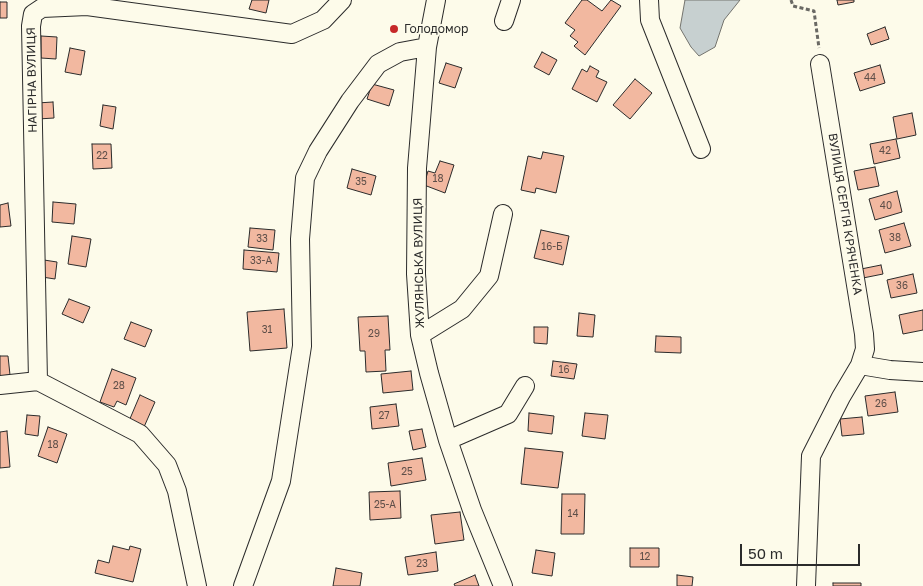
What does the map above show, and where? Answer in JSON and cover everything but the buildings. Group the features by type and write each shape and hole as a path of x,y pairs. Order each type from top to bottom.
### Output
{"street":[{"name":"НАГІРНА ВУЛИЦЯ","path":"38,380 30,26 33,14 42,8 87,6 292,34 323,20 342,0"},
{"name":"ЖУЛЯНСЬКА ВУЛИЦЯ","path":"436,0 427,47 417,168 416,274 420,335 448,440 472,510 503,586"},
{"path":"504,22 511,0"},
{"path":"649,0 650,20 701,148"},
{"path":"243,586 281,481 302,346 300,239 305,178 318,151 350,101 378,64 400,52 427,47"},
{"name":"ВУЛИЦЯ СЕРГІЯ КРЯЧЕНКА","path":"806,586 811,456 840,397 860,365 865,348 820,64"},
{"path":"420,335 462,309 489,276 503,214"},
{"path":"860,365 890,370 923,372"},
{"path":"0,385 38,380 140,434 167,464 177,491 197,586"},
{"path":"448,440 508,414 525,386"}],"path":[{"path":"791,0 793,6 814,11 820,64"}],"shaded area":[{"path":"685,0 740,0 724,20 715,47 699,56 691,47 680,28"}],"place":[{"name":"Голодомор","path":"394,29"}]}
